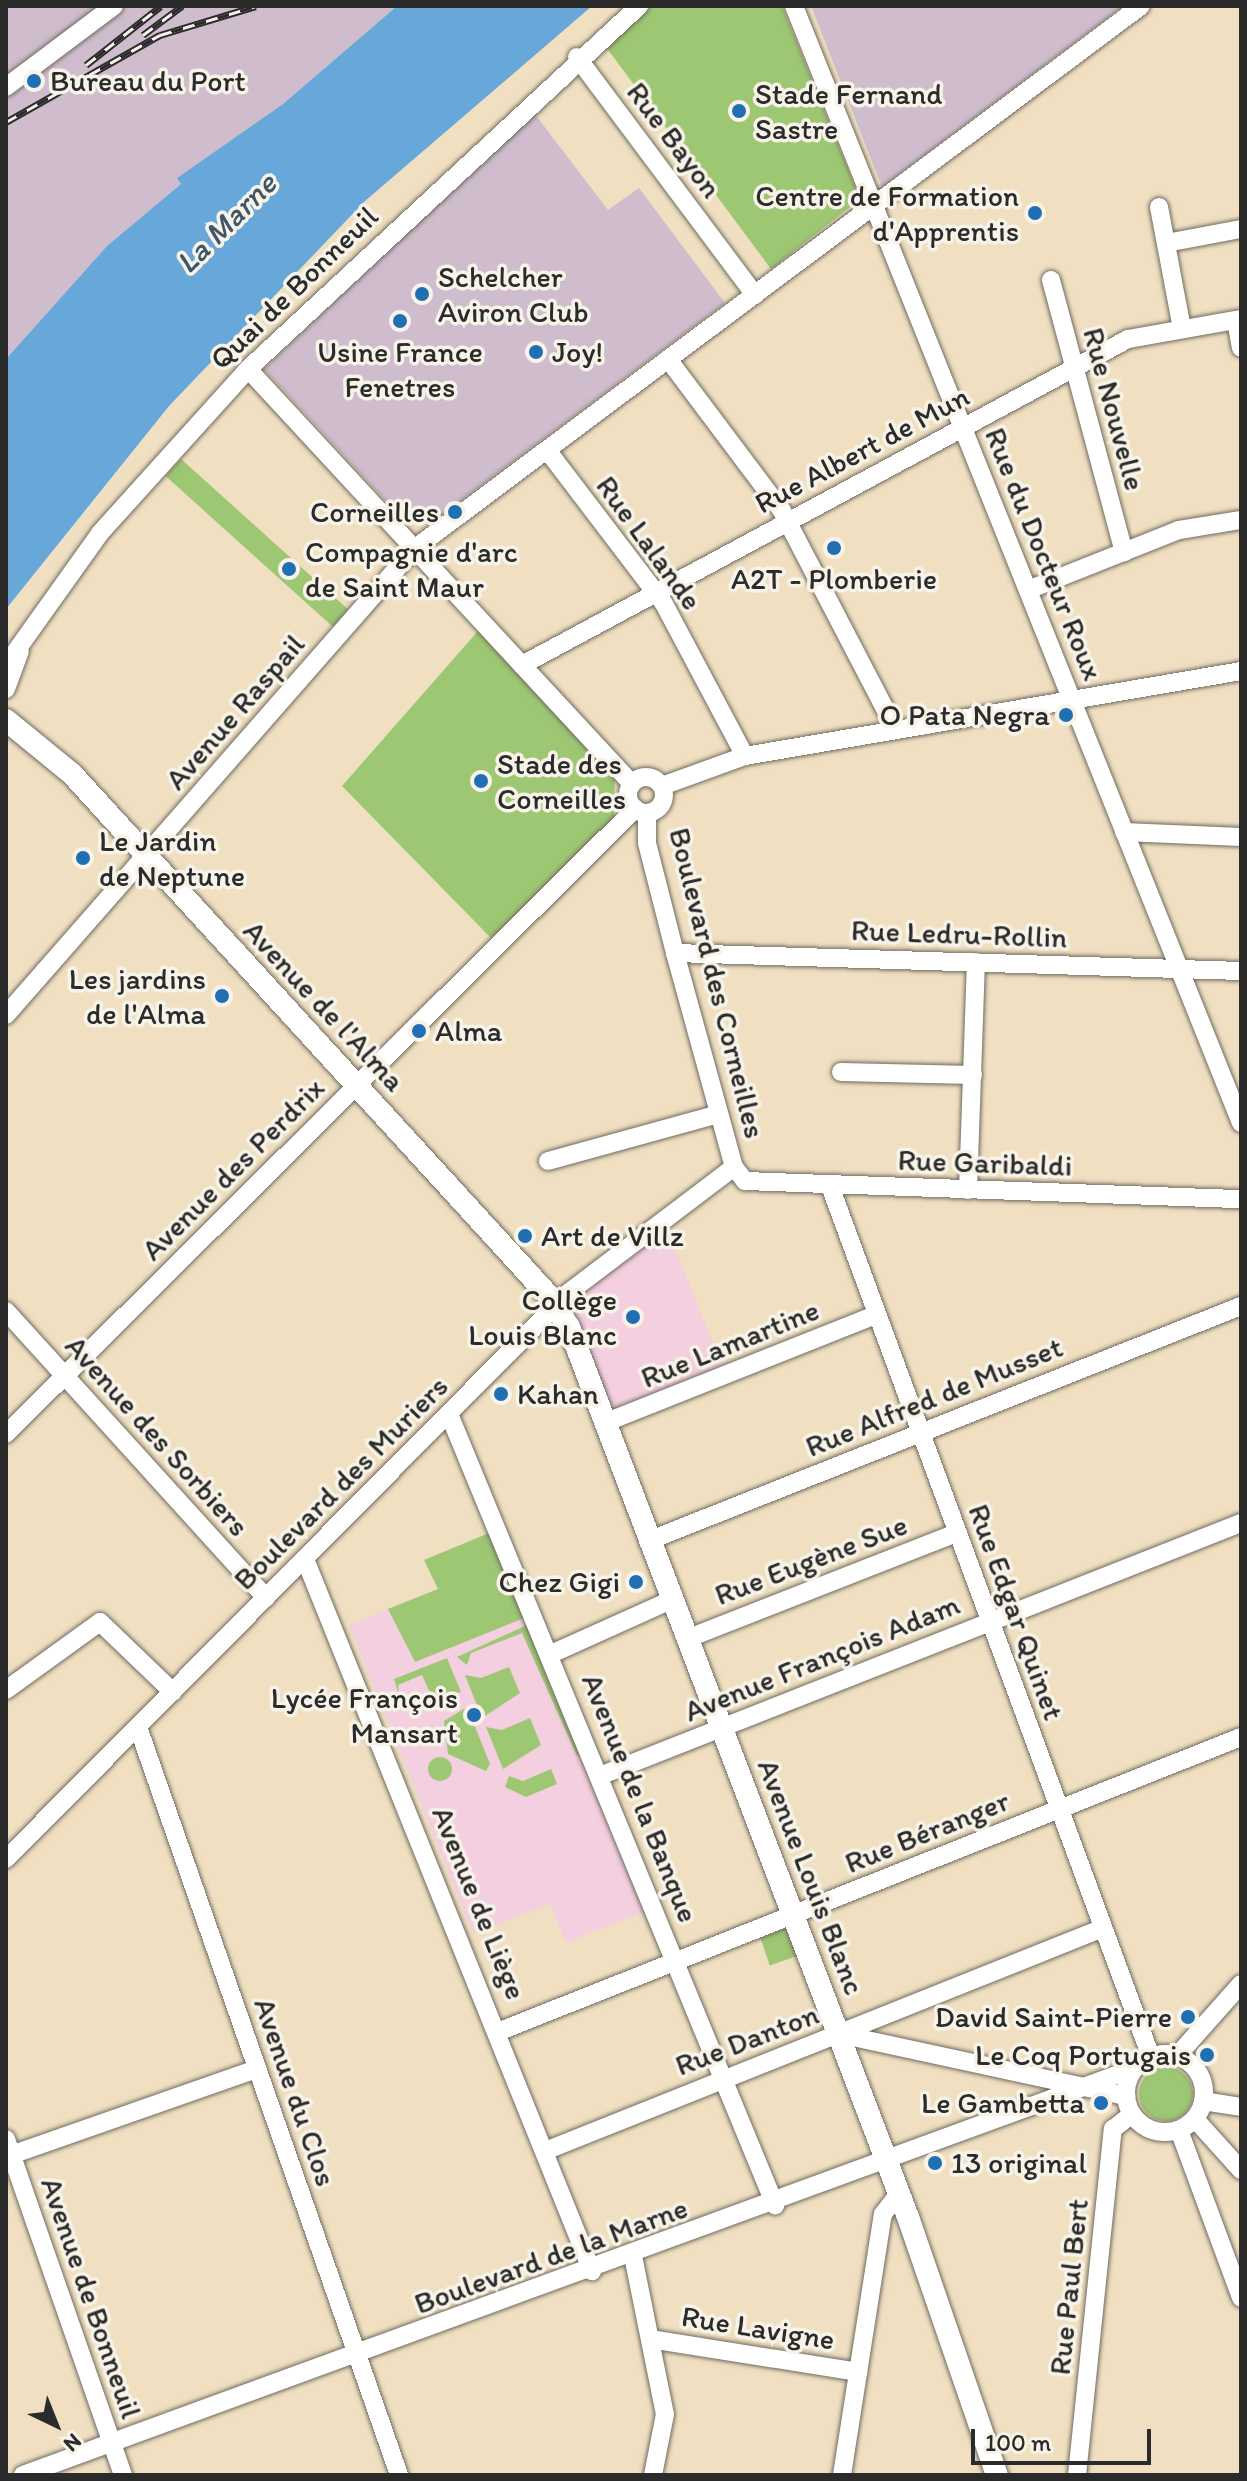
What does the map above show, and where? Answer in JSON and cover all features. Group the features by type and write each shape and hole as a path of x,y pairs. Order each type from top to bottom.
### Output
{"main road":[{"name":"Avenue de l'Alma","path":"6,720 72,774 556,1306"},
{"name":"Avenue Louis Blanc","path":"556,1306 839,2034 997,2475"}],"street":[{"path":"6,87 90,13 114,6"},
{"name":"Quai de Bonneuil","path":"6,665 100,533 248,369 639,6"},
{"name":"Rue du Docteur Roux","path":"794,6 1241,1123"},
{"name":"Avenue Raspail","path":"6,1015 414,549 1141,6"},
{"name":"Rue Bayon","path":"578,60 755,295"},
{"path":"1159,207 1182,329"},
{"path":"1166,243 1241,229"},
{"name":"Rue Nouvelle","path":"1051,280 1124,552"},
{"path":"1238,320 1241,348"},
{"name":"Rue Albert de Mun","path":"522,665 1128,339 1238,320"},
{"path":"668,359 787,522 896,730"},
{"path":"248,369 632,784 648,777 662,786 745,756 1241,671"},
{"name":"Rue Lalande","path":"547,450 655,592 745,756"},
{"path":"1028,590 1179,530 1241,520"},
{"name":"Quai de Bonneuil","path":"6,689 22,641"},
{"name":"Boulevard des Corneilles","path":"632,784 734,1167"},
{"name":"Avenue des Perdrix","path":"6,1434 356,1086 641,811 662,804 662,786"},
{"path":"1124,832 1241,837"},
{"name":"Rue Ledru-Rollin","path":"675,953 1241,971"},
{"path":"968,1190 976,962"},
{"path":"841,1072 973,1075"},
{"path":"548,1161 719,1114"},
{"name":"Rue Garibaldi","path":"734,1167 751,1183 1241,1199"},
{"name":"Boulevard des Muriers","path":"6,1859 556,1306 734,1167"},
{"name":"Rue Edgar Quinet","path":"830,1186 1151,2057"},
{"name":"Rue Alfred de Musset","path":"648,1541 1241,1306"},
{"name":"Avenue des Sorbiers","path":"6,1311 266,1598"},
{"name":"Rue Lamartine","path":"604,1423 876,1315"},
{"name":"Avenue de la Banque","path":"449,1414 602,1775 775,2205"},
{"name":"Avenue François Adam","path":"602,1775 1241,1523"},
{"name":"Rue Eugène Sue","path":"686,1639 956,1533"},
{"name":"Avenue de Liège","path":"305,1559 500,2031 592,2271"},
{"path":"551,1654 671,1600"},
{"path":"6,1690 100,1622 173,1692"},
{"name":"Avenue du Clos","path":"138,1727 399,2475"},
{"name":"Rue Béranger","path":"500,2031 1241,1737"},
{"name":"Rue Danton","path":"545,2151 1103,1928"},
{"path":"1177,2056 1241,1984"},
{"path":"839,2034 860,2044 1097,2085 1129,2105 1148,2128 1179,2130 1199,2110 1241,2107"},
{"path":"1129,2105 1135,2068 1151,2057 1177,2056 1199,2074 1199,2110 1241,2170"},
{"name":"Boulevard de la Marne","path":"23,2475 775,2205 1135,2068"},
{"path":"9,2147 257,2069"},
{"name":"Rue Paul Bert","path":"1077,2475 1113,2129 1129,2105"},
{"path":"1179,2130 1241,2298"},
{"name":"Avenue de Bonneuil","path":"9,2147 123,2475"},
{"path":"842,2475 883,2214 898,2195"},
{"path":"633,2256 665,2414 653,2475"},
{"name":"Rue Lavigne","path":"650,2339 858,2372"}],"shaded area":[{"path":"6,6 397,6 283,104 177,178 181,184 107,246 6,359"},
{"path":"811,6 1123,6 882,187"},
{"path":"534,113 608,210 639,188 725,303 428,525 406,523 264,369"},
{"name":"Collège Louis Blanc","path":"664,1221 726,1375 604,1423 569,1327 568,1293"},
{"name":"Lycée François Mansart","path":"489,1533 644,1912 566,1943 550,1904 473,1934 349,1625 438,1589 424,1560"}],"green space":[{"name":"Stade Fernand Sastre","path":"652,6 782,6 860,199 771,269 606,47"},
{"name":"Compagnie d'arc de Saint Maur","path":"181,459 348,610 333,627 166,476"},
{"name":"Stade des Corneilles","path":"478,631 615,775 614,818 491,938 342,786"},
{"path":"489,1533 524,1618 415,1662 388,1609 438,1589 424,1560"},
{"path":"527,1625 577,1756 522,1633 471,1653 467,1665 457,1657"},
{"path":"447,1658 461,1692 432,1697 422,1675 398,1685 399,1695 394,1679"},
{"path":"509,1667 520,1693 482,1718 465,1675 481,1678"},
{"path":"467,1707 490,1764 486,1771 448,1754 444,1721"},
{"path":"530,1718 541,1745 503,1769 486,1727 502,1730"},
{"path":"440,1757 448,1761 452,1769 448,1777 440,1781 432,1777 428,1769 432,1761"},
{"path":"551,1769 557,1784 526,1797 505,1787 509,1776 523,1781"},
{"path":"789,1926 799,1955 770,1965 760,1936"},
{"path":"1166,2067 1185,2075 1193,2094 1185,2113 1166,2121 1147,2113 1139,2094 1147,2075"}],"water":[{"name":"La Marne","path":"397,6 592,6 365,201 169,406 6,609 6,359 107,246 181,184 177,178 283,104"}],"railway":[{"path":"86,65 161,6"},
{"path":"143,35 182,6"},
{"path":"6,122 160,35 256,6"}],"place":[{"name":"Bureau du Port","path":"34,81"},
{"name":"Stade Fernand Sastre","path":"739,111"},
{"name":"Centre de Formation d'Apprentis","path":"1035,213"},
{"name":"Schelcher Aviron Club","path":"422,294"},
{"name":"Usine France Fenetres","path":"400,321"},
{"name":"Joy!","path":"536,352"},
{"name":"Corneilles","path":"455,512"},
{"name":"A2T - Plomberie","path":"834,548"},
{"name":"Compagnie d'arc de Saint Maur","path":"289,569"},
{"name":"O Pata Negra","path":"1066,715"},
{"name":"Stade des Corneilles","path":"481,781"},
{"name":"Le Jardin de Neptune","path":"83,858"},
{"name":"Les jardins de l'Alma","path":"222,996"},
{"name":"Alma","path":"419,1031"},
{"name":"Art de Villz","path":"525,1236"},
{"name":"Collège Louis Blanc","path":"633,1317"},
{"name":"Kahan","path":"501,1394"},
{"name":"Chez Gigi","path":"636,1582"},
{"name":"Lycée François Mansart","path":"474,1715"},
{"name":"David Saint-Pierre","path":"1188,2017"},
{"name":"Le Coq Portugais","path":"1207,2055"},
{"name":"Le Gambetta","path":"1101,2103"},
{"name":"13 original","path":"935,2163"}]}
